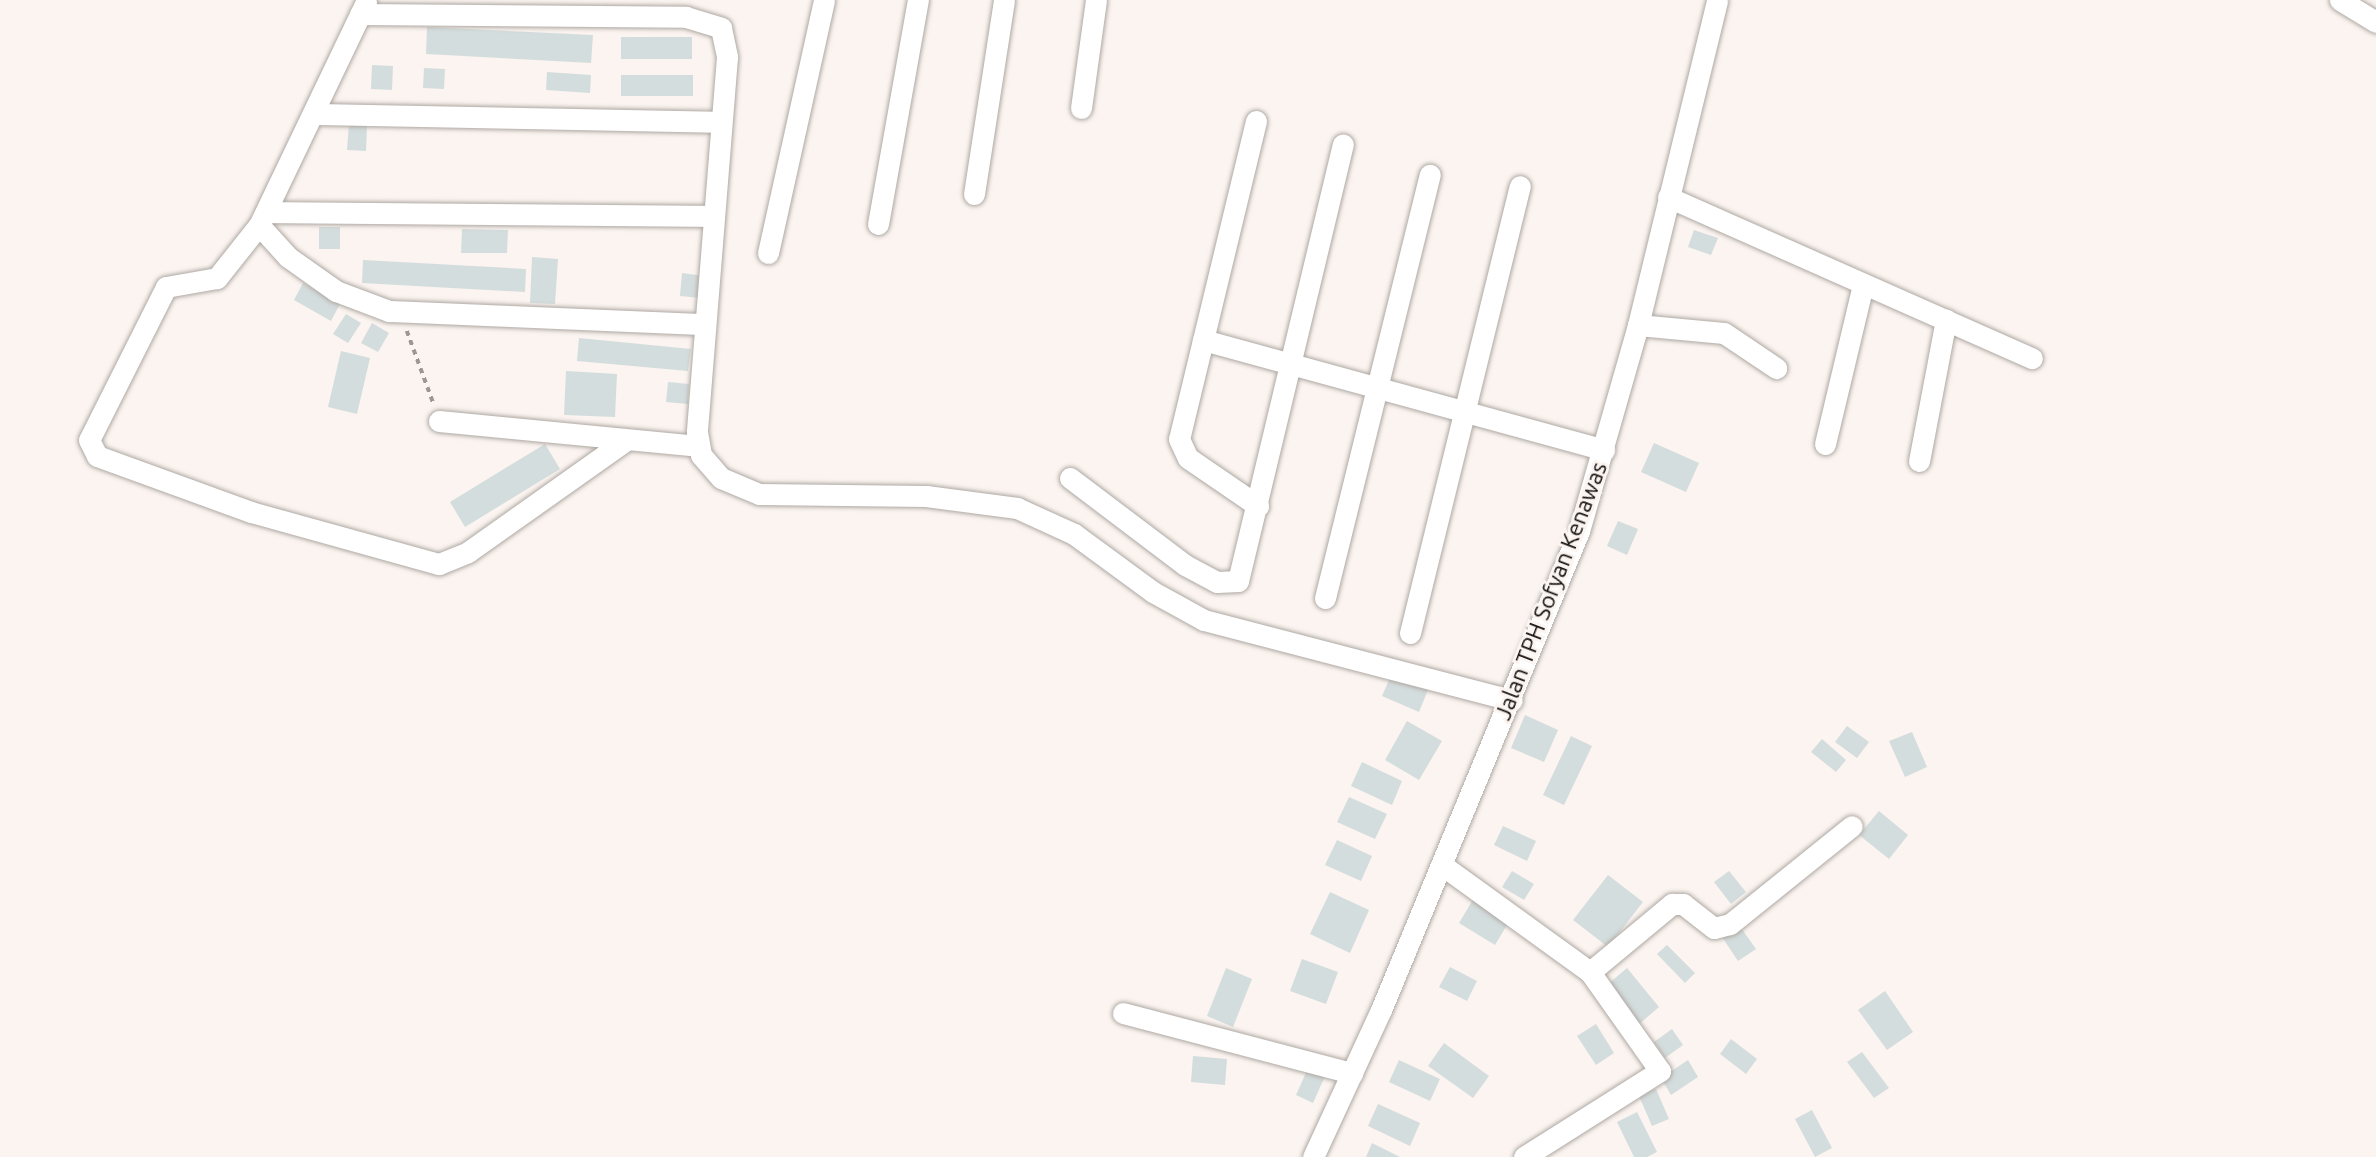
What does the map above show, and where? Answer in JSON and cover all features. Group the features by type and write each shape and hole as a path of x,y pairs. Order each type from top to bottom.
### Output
{"street":[{"path":"553,0 568,16"},
{"path":"768,253 824,0"},
{"path":"878,223 918,0"},
{"path":"974,194 1004,0"},
{"path":"1081,108 1096,0"},
{"name":"Jalan TPH Sofyan Kenawas","path":"1313,1157 1352,1073 1511,700 1604,450 1638,324 1717,0"},
{"path":"2340,0 2376,22"},
{"path":"626,440 468,552 439,564 251,512 97,456 89,440 166,287 176,281 209,283 263,218 315,114 363,7 568,16 599,9 702,18 721,28 727,57 718,122 702,324 698,446 721,478 759,494 926,496 1017,508 1074,534 1153,592 1204,620 1511,700"},
{"path":"315,114 718,122"},
{"path":"1256,121 1179,447 1258,506"},
{"path":"1070,478 1185,565 1226,584 1240,576 1343,144"},
{"path":"1325,598 1374,388 1430,175"},
{"path":"1410,633 1467,413 1520,186"},
{"path":"1668,197 2032,358"},
{"path":"263,218 712,216"},
{"path":"263,218 311,276 389,311 702,324"},
{"path":"1825,444 1863,284"},
{"path":"1920,461 1946,320"},
{"path":"1638,324 1724,333 1776,368"},
{"path":"1203,341 1604,450"},
{"path":"439,421 698,446"},
{"path":"1590,972 1671,904 1683,904 1714,928 1730,924 1852,826"},
{"path":"1442,865 1590,972 1660,1071 1524,1157"},
{"path":"1123,1013 1352,1073"}],"path":[{"path":"389,311 405,327 439,421"}],"building":[{"path":"427,27 593,35 591,63 426,54"},
{"path":"621,37 692,37 692,59 621,59"},
{"path":"372,65 393,66 392,90 371,89"},
{"path":"424,68 445,69 444,89 423,88"},
{"path":"547,72 591,75 590,93 546,90"},
{"path":"621,75 693,75 693,96 621,96"},
{"path":"349,124 367,125 366,151 347,150"},
{"path":"319,227 340,227 340,249 319,249"},
{"path":"462,229 508,230 507,253 461,253"},
{"path":"1694,230 1718,238 1711,255 1688,247"},
{"path":"532,257 558,259 555,304 530,303"},
{"path":"363,260 526,269 525,292 362,283"},
{"path":"682,273 704,276 701,298 680,296"},
{"path":"303,283 340,304 331,321 294,300"},
{"path":"346,314 361,323 348,343 333,334"},
{"path":"372,323 389,333 378,352 361,343"},
{"path":"579,338 691,349 688,371 577,361"},
{"path":"341,351 370,358 357,414 328,407"},
{"path":"566,371 617,374 615,417 564,415"},
{"path":"668,382 689,384 688,404 666,402"},
{"path":"1654,443 1699,463 1686,492 1641,472"},
{"path":"545,444 560,469 465,527 450,502"},
{"path":"1618,521 1638,529 1627,555 1607,546"},
{"path":"1394,669 1430,685 1419,712 1382,696"},
{"path":"1525,715 1558,730 1544,762 1511,748"},
{"path":"1407,721 1442,741 1419,780 1385,760"},
{"path":"1847,726 1869,742 1857,758 1835,742"},
{"path":"1912,732 1927,767 1905,777 1889,741"},
{"path":"1571,736 1592,746 1564,805 1543,795"},
{"path":"1822,739 1846,760 1836,772 1811,752"},
{"path":"1362,762 1402,781 1392,805 1351,786"},
{"path":"1349,797 1387,814 1375,839 1337,822"},
{"path":"1879,811 1908,835 1889,859 1859,835"},
{"path":"1503,826 1536,841 1527,861 1494,845"},
{"path":"1337,840 1372,856 1361,881 1325,865"},
{"path":"1512,871 1534,884 1524,900 1502,887"},
{"path":"1729,871 1746,892 1731,904 1714,882"},
{"path":"1608,875 1643,902 1608,947 1573,920"},
{"path":"1330,892 1369,910 1350,953 1310,934"},
{"path":"1477,893 1513,915 1495,945 1459,923"},
{"path":"1739,925 1756,949 1738,961 1722,937"},
{"path":"1667,945 1695,973 1685,983 1657,954"},
{"path":"1302,959 1338,972 1326,1004 1290,991"},
{"path":"1450,967 1477,981 1467,1001 1439,987"},
{"path":"1226,968 1252,979 1233,1027 1207,1016"},
{"path":"1627,968 1659,1007 1638,1025 1607,985"},
{"path":"1885,991 1913,1032 1887,1050 1858,1010"},
{"path":"1596,1024 1614,1053 1596,1065 1577,1036"},
{"path":"1672,1029 1683,1045 1665,1058 1654,1042"},
{"path":"1731,1039 1757,1059 1746,1074 1720,1054"},
{"path":"1444,1043 1489,1076 1473,1098 1428,1066"},
{"path":"1862,1052 1889,1088 1874,1098 1847,1062"},
{"path":"1193,1056 1227,1059 1225,1085 1191,1082"},
{"path":"1399,1060 1440,1079 1430,1101 1389,1082"},
{"path":"1688,1060 1698,1077 1671,1095 1661,1078"},
{"path":"1309,1066 1326,1074 1313,1103 1296,1095"},
{"path":"1656,1089 1669,1119 1652,1126 1639,1096"},
{"path":"1378,1104 1420,1123 1410,1146 1368,1126"},
{"path":"1812,1110 1832,1148 1815,1157 1795,1119"},
{"path":"1637,1112 1657,1152 1647,1157 1634,1157 1617,1122"},
{"path":"1372,1143 1400,1157 1366,1157"}]}
